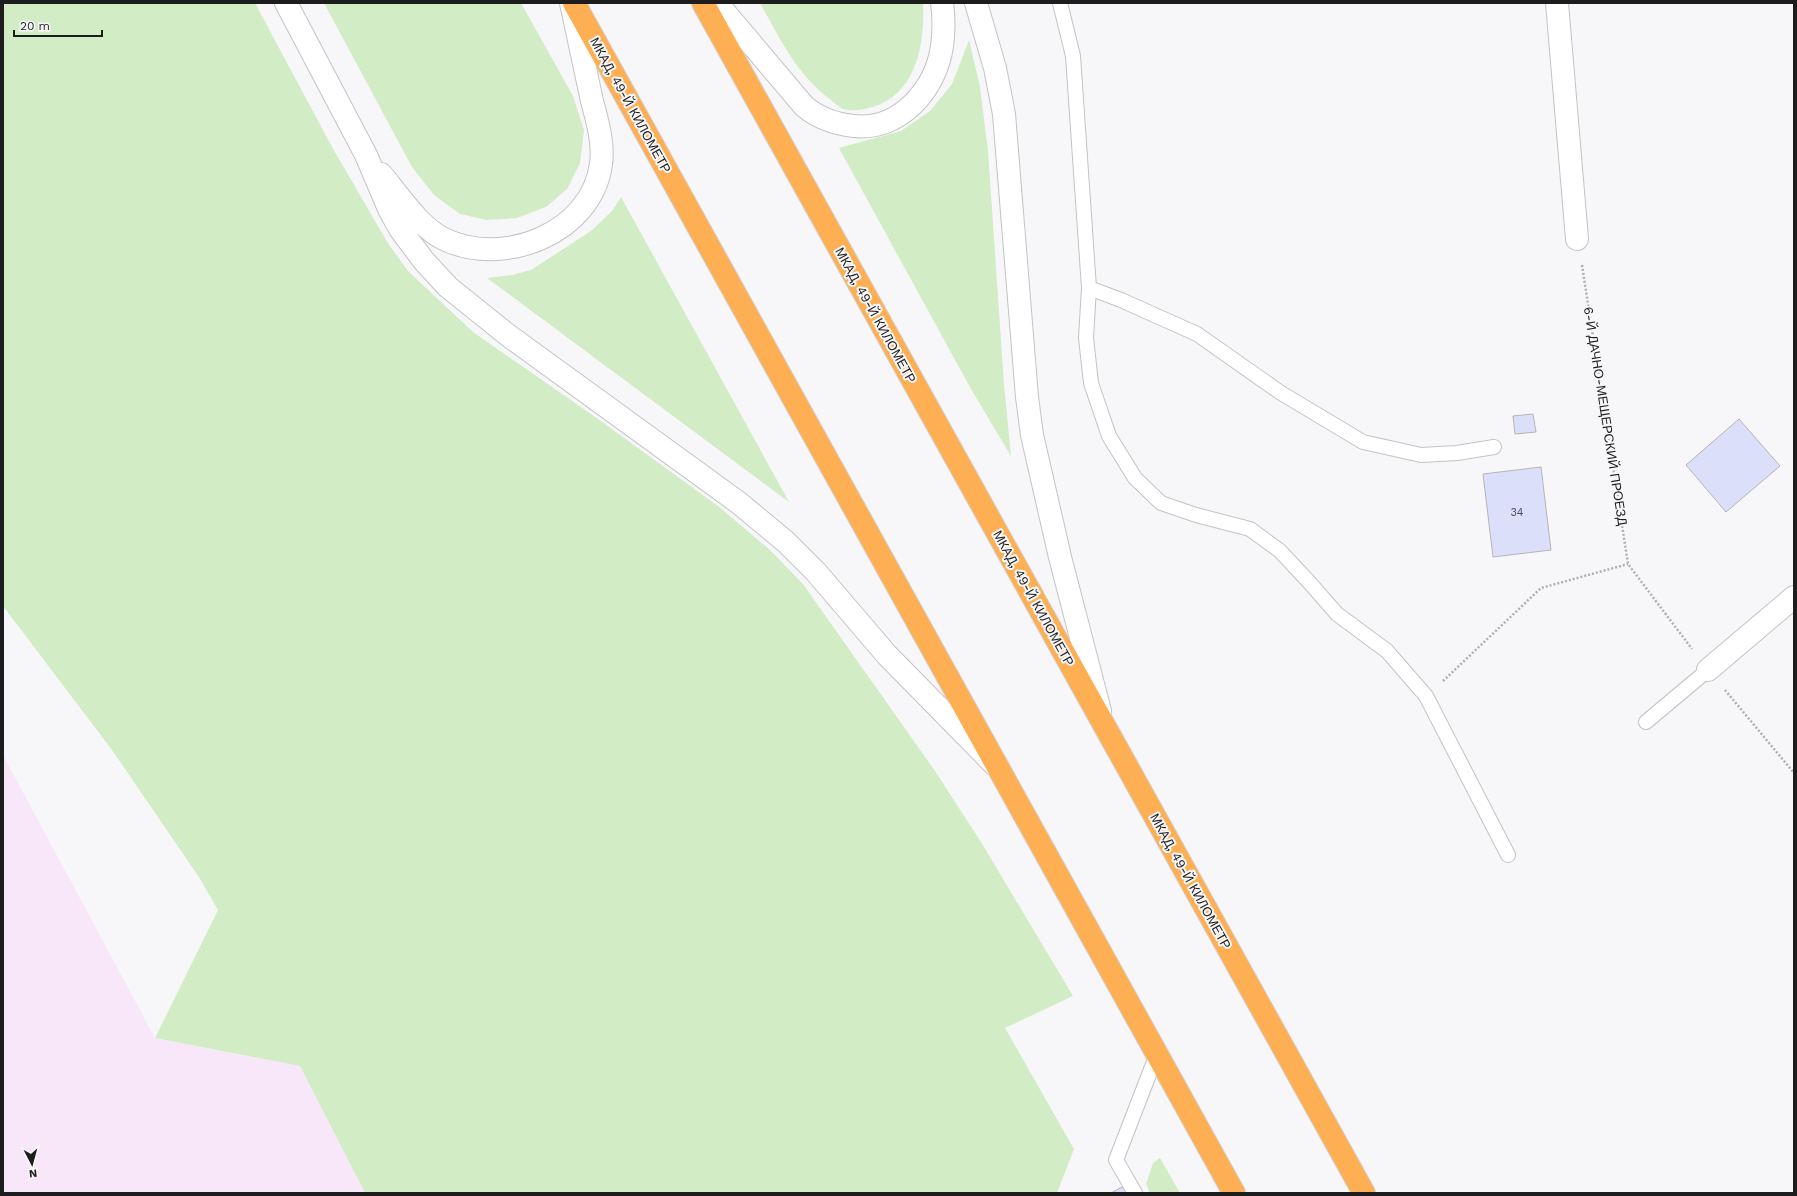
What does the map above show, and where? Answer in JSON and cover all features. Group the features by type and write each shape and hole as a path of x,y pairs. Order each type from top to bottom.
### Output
{"highway":[{"name":"МКАД, 49-Й КИЛОМЕТР","path":"574,3 1234,1193"},
{"name":"МКАД, 49-Й КИЛОМЕТР","path":"703,3 1364,1193"}],"street":[{"path":"286,3 366,155 389,209 400,229 424,261 448,287 508,336 739,503 786,542 816,572 887,655 980,752 1000,770"},
{"path":"366,155 424,225 443,239 456,244 483,250 508,248 534,241 564,225 575,216 590,195 597,182 601,164 598,127 571,3"},
{"path":"717,3 804,106 812,113 826,121 841,125 863,127 876,125 899,116 913,106 930,82 935,72 942,46 942,3"},
{"path":"976,3 995,68 1004,114 1027,397 1032,435 1060,557 1103,722"},
{"path":"1557,3 1577,238"},
{"path":"1708,670 1794,597"}],"lane":[{"path":"1060,3 1073,56 1089,288 1086,338 1091,383 1109,436 1135,478 1161,503 1196,515 1250,529 1280,551 1337,614 1387,651 1426,696 1508,855"},
{"path":"1089,288 1121,300 1197,334 1281,393 1363,442 1421,455 1457,453 1494,447"},
{"path":"1646,722 1708,670"},
{"path":"1135,1193 1116,1160 1157,1054"}],"path":[{"name":"6-Й ДАЧНО-МЕЩЕРСКИЙ ПРОЕЗД","path":"1577,238 1591,318 1628,564 1708,670 1794,773"},
{"path":"1426,696 1541,588 1628,564"}],"shaded area":[{"path":"3,755 155,1038 300,1066 365,1193 3,1193"}],"green space":[{"path":"3,3 255,3 332,147 389,245 408,271 473,332 598,419 718,506 770,550 803,584 935,771 981,842 1073,996 1005,1028 1074,1149 1057,1193 365,1193 300,1066 155,1038 218,910 199,877 112,750 3,606"},
{"path":"324,3 521,3 573,96 584,130 580,163 567,189 546,207 517,218 487,220 460,214 434,195 412,167"},
{"path":"760,3 923,3 920,50 915,65 909,78 900,90 888,100 866,109 843,109 819,90 799,68 782,43"},
{"path":"969,40 980,87 988,151 1004,384 1011,456 971,389 839,148 901,131 930,111 952,84"},
{"path":"621,197 789,502 487,278 512,275 531,270 591,231 612,211"},
{"path":"1160,1158 1180,1193 1150,1193 1146,1184 1153,1163"}],"building":[{"path":"1533,414 1536,432 1515,434 1513,416"},
{"path":"1739,419 1780,466 1726,512 1686,465"},
{"path":"1541,467 1551,550 1493,557 1483,474"},
{"path":"1124,1186 1128,1193 1111,1193"}]}
